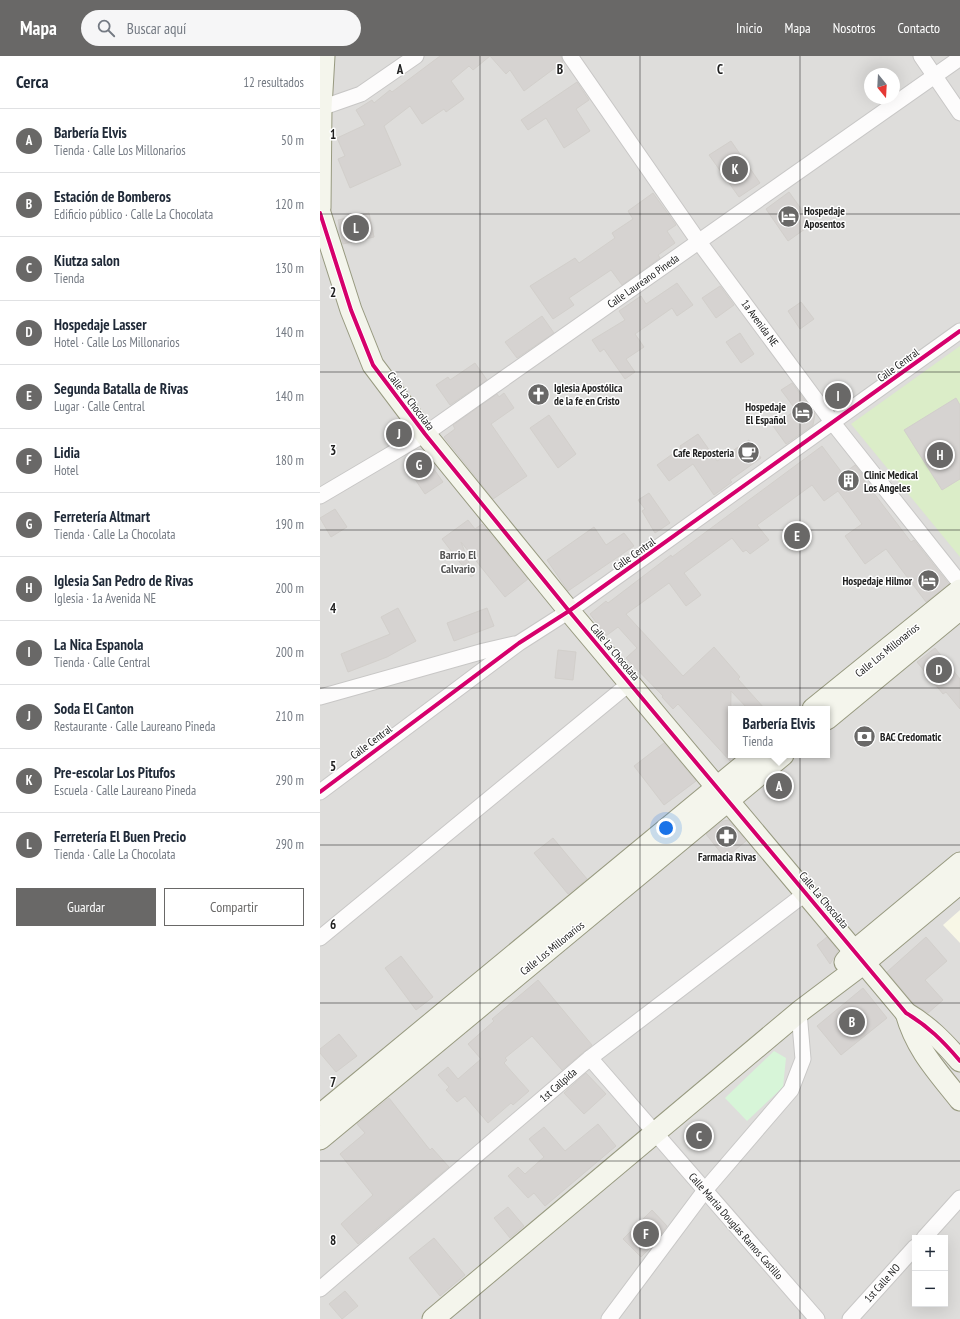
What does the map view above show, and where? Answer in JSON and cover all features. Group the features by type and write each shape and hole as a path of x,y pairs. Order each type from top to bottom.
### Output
{"street":[{"path":"320,208 321,108 324,56"},
{"path":"321,108 361,94 416,56"},
{"name":"1a Avenida NE","path":"570,56 699,242 833,423 960,583"},
{"path":"921,56 960,113"},
{"name":"Calle Laureano Pineda","path":"320,496 425,434 960,58"},
{"name":"Calle La Chocolata","path":"320,213 351,310 373,365 425,434 569,611 906,1013 924,1023 940,1037 960,1061"},
{"name":"Calle Central","path":"320,792 519,643 569,611 960,331"},
{"name":"Calle Los Millonarios","path":"817,706 960,590"},
{"name":"Calle Los Millonarios","path":"830,717 960,609"},
{"path":"320,697 484,651 519,643"},
{"path":"320,938 630,683"},
{"name":"Calle Los Millonarios","path":"320,1139 723,794 753,758"},
{"name":"Calle Los Millonarios","path":"320,1115 723,794 778,758"},
{"path":"433,1319 799,1012 960,864"},
{"path":"859,957 960,883"},
{"name":"1st Callpida","path":"320,1289 590,1058 806,892"},
{"path":"609,1319 706,1189 791,1090 803,1059 799,1012"},
{"name":"Calle La Chocolata","path":"906,1013 912,1033 923,1053 960,1100"},
{"name":"Calle Martia Douglas Ramos Castillo","path":"590,1058 654,1133 706,1189 817,1319"},
{"path":"927,1235 960,1198"},
{"name":"1st Calle NO","path":"850,1319 912,1251"}],"shaded area":[{"path":"320,56 960,56 960,1319 320,1319"},
{"path":"960,910 960,943 943,925"}],"green space":[{"path":"960,346 960,405 956,398 904,430 942,490 960,479 960,557 851,424"},
{"path":"774,1051 786,1058 783,1087 747,1121 725,1098"}],"building":[{"path":"440,56 490,56 473,70 469,66 451,81 464,99 446,112 444,109 422,124 410,106 384,126 401,165 350,188 338,159 345,156 337,138 365,125 356,110 372,100 374,103 390,90 392,92"},
{"path":"490,56 561,56 563,62 524,91 510,70 506,74"},
{"path":"577,82 589,100 576,109 590,131 564,148 546,118 528,130 521,120"},
{"path":"731,141 760,183 739,197 709,155"},
{"name":"Hospedaje Aposentos","path":"789,192 812,224 788,241 766,209"},
{"path":"653,193 676,225 667,231 675,243 658,255 660,258 622,285 611,270 569,298 574,305 553,319 530,286 575,258 579,263 615,238 612,233 633,219 628,211"},
{"path":"369,213 374,237 343,244 338,220"},
{"path":"677,283 693,305 677,316 672,308 635,334 644,347 626,359 635,372 625,379 604,349 600,352 592,340 625,320 619,311 641,296 646,304"},
{"path":"720,286 734,305 716,318 702,298"},
{"path":"801,302 814,319 800,329 788,311"},
{"path":"542,316 554,333 517,358 505,342"},
{"path":"740,333 754,354 741,363 726,342"},
{"path":"475,363 487,380 450,405 436,385 448,377 450,380"},
{"name":"Hospedaje El Español","path":"792,383 815,414 813,425 786,444 773,426 796,410 781,390"},
{"path":"840,384 850,397 836,408 826,395"},
{"path":"504,393 514,408 491,424 527,476 493,499 444,437 455,429 453,425 497,394 499,397"},
{"path":"956,398 960,405 960,479 942,490 904,430"},
{"path":"549,415 576,454 558,468 530,428"},
{"path":"698,434 717,461 749,440 761,458 730,480 732,482 714,495 693,464 669,481 657,465 681,448 680,446"},
{"path":"822,446 843,474 855,465 865,478 863,479 911,542 914,540 949,584 926,602 886,549 865,564 845,536 862,524 838,491 824,501 812,485 757,525 769,540 750,554 746,550 743,552 732,538 684,573 701,595 686,606 669,583 626,614 683,676 714,647 740,677 738,679 762,706 745,706 731,691 731,706 728,706 728,758 730,758 730,761 678,704 673,709 662,697 663,696 626,658 637,648 618,627 606,636 590,614 606,601 608,603 671,555 672,557"},
{"path":"423,454 443,482 425,494 406,466"},
{"path":"649,493 670,523 655,533 642,511 645,509 638,500"},
{"path":"335,509 347,527 331,537 320,518"},
{"path":"468,520 475,529 482,524 528,579 505,597 461,542 474,575 471,577 442,539"},
{"path":"594,527 606,545 624,533 634,546 568,591 547,560"},
{"path":"398,608 416,641 387,657 348,672 341,654 390,634 381,617"},
{"path":"487,608 494,626 454,641 447,623"},
{"path":"935,648 960,679 960,709 946,692 943,694 917,662"},
{"path":"558,650 576,652 573,680 555,678"},
{"path":"664,743 696,781 664,805 634,766"},
{"path":"779,776 789,788 780,796 769,785"},
{"name":"Farmacia Rivas","path":"729,820 746,841 725,858 706,834 723,821"},
{"path":"553,838 587,879 568,894 534,853"},
{"path":"827,937 838,951 830,964 817,945"},
{"path":"926,937 947,961 925,980 943,1000 928,1013 914,1004 887,972"},
{"path":"401,956 433,997 416,1010 385,968"},
{"path":"538,980 592,1045 562,1070 532,1036 505,1058 507,1060 504,1063 529,1091 513,1105 511,1103 488,1123 465,1096 457,1102 446,1090 449,1087 438,1075 448,1067 458,1079 481,1059 468,1044 494,1021 492,1019"},
{"path":"863,988 887,1018 841,1055 817,1026"},
{"path":"339,1034 357,1056 336,1072 320,1053 320,1049"},
{"path":"586,1073 606,1094 584,1114 564,1093"},
{"path":"389,1098 430,1150 432,1148 449,1167 358,1244 341,1224 373,1195 340,1154 365,1133 357,1124"},
{"path":"598,1124 616,1146 545,1206 534,1193 528,1198 508,1176 518,1167 525,1174 544,1157 529,1139 544,1127 565,1151"},
{"path":"508,1207 524,1226 510,1238 494,1218"},
{"path":"652,1210 667,1226 653,1245 641,1257 623,1239"},
{"path":"434,1238 465,1275 440,1296 409,1258"},
{"path":"345,1291 358,1306 342,1319 329,1304"}],"cycle path":[{"path":"320,213 351,310 373,365 425,434 569,611 906,1013 935,1034 960,1061"},
{"path":"320,792 519,643 569,611 960,331"}],"place":[{"name":"Pre-escolar Los Pitufos","path":"735,169"},
{"name":"Hospedaje Aposentos","path":"789,217"},
{"name":"Ferretería El Buen Precio","path":"356,228"},
{"name":"Iglesia Apostólica de la fe en Cristo","path":"538,394"},
{"name":"La Nica Espanola","path":"838,396"},
{"name":"Hospedaje El Español","path":"802,413"},
{"name":"Soda El Canton","path":"399,434"},
{"name":"Cafe Reposteria","path":"749,453"},
{"name":"Iglesia San Pedro de Rivas","path":"940,455"},
{"name":"Ferretería Altmart","path":"419,465"},
{"name":"Clinic Medical Los Angeles","path":"848,481"},
{"name":"Segunda Batalla de Rivas","path":"797,536"},
{"name":"Hospedaje Hilmor","path":"928,581"},
{"name":"Hospedaje Lasser","path":"939,670"},
{"name":"BAC Credomatic","path":"864,737"},
{"name":"Barbería Elvis","path":"779,786"},
{"name":"Farmacia Rivas","path":"727,837"},
{"name":"Estación de Bomberos","path":"852,1022"},
{"name":"Kiutza salon","path":"699,1136"},
{"name":"Lidia","path":"646,1234"}],"district":[{"name":"Barrio El Calvario","path":"458,561"}]}
